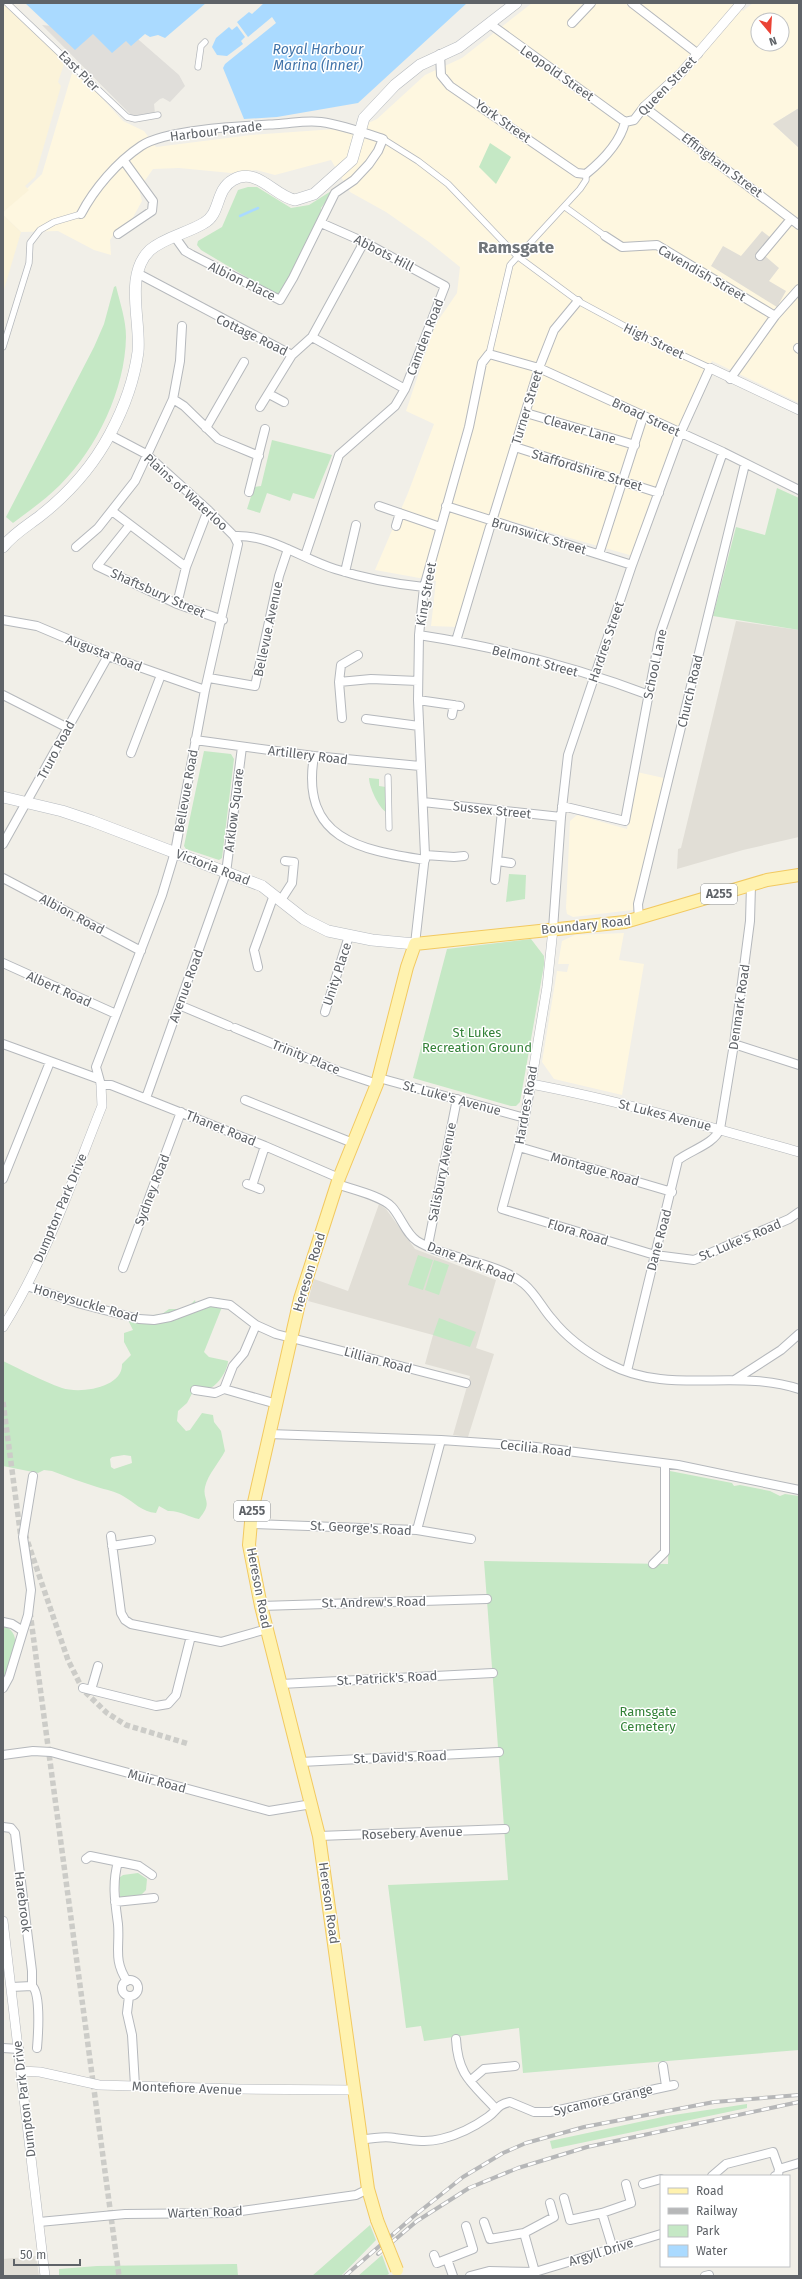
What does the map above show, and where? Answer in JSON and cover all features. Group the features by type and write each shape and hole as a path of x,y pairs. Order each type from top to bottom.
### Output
{"main road":[{"path":"3,547 69,490 84,474 110,435 130,388 135,369 138,351 137,273 143,259 150,250 210,220 223,188 235,178 248,176 261,180 278,193 295,200 314,194 352,160 357,145 359,130 364,118 395,85 420,65 440,54 459,47 516,3"},
{"name":"Victoria Road","path":"3,798 28,802 92,821 262,886 316,926 349,936 415,944"},
{"name":"Boundary Road","path":"415,944 553,929 611,925 639,919 751,885 799,875"},
{"name":"Hereson Road","path":"398,2273 377,2220 368,2189 319,1836 261,1606 249,1545 251,1524 269,1434 277,1404 291,1336 308,1273 338,1181 378,1081 407,967 415,944"}],"street":[{"name":"East Pier","path":"7,3 127,117 135,119 158,115"},
{"path":"572,23 591,3"},
{"path":"632,3 698,54"},
{"name":"Queen Street","path":"517,256 565,207 586,180 586,174 619,138 625,122 634,120 644,107 681,73 739,4"},
{"name":"Leopold Street","path":"490,24 625,122"},
{"path":"198,67 201,46 205,42"},
{"name":"York Street","path":"440,54 441,75 450,86 577,173 586,174"},
{"name":"Effingham Street","path":"644,107 799,225"},
{"name":"Harbour Parade","path":"81,214 92,194 124,161 142,145 162,138 218,128 320,122 359,130 383,139"},
{"path":"321,222 335,194 354,180 369,164 378,151 383,139"},
{"name":"High Street","path":"383,139 418,161 448,184 517,256 578,301 656,343 730,379 799,410"},
{"path":"118,234 152,211 152,201 124,161"},
{"name":"Cavendish Street","path":"565,207 605,236 622,246 657,245 775,316"},
{"path":"3,347 29,263 30,243 40,230 54,222 81,214"},
{"path":"760,256 792,219"},
{"name":"Albion Place","path":"175,237 185,251 280,300 321,222"},
{"name":"Abbots Hill","path":"321,222 364,242 445,286"},
{"name":"Cottage Road","path":"137,273 292,356 312,337 364,242"},
{"name":"King Street","path":"415,944 425,858 418,700 419,635 424,587 446,506 451,496 469,427 482,363 489,354 510,265 517,256"},
{"name":"Camden Road","path":"306,556 339,455 395,406 405,389 445,286"},
{"path":"730,379 775,316 799,289"},
{"name":"Turner Street","path":"456,641 539,368 554,330 578,301"},
{"path":"76,547 98,528 135,481 146,454 173,399 180,361 182,326"},
{"path":"312,337 405,389"},
{"name":"Broad Street","path":"489,354 539,368 680,434 723,452 744,464 799,490"},
{"path":"260,407 292,356"},
{"path":"206,428 244,362"},
{"name":"Hardres Street","path":"553,929 562,806 568,755 632,565 680,434 710,368"},
{"path":"268,394 284,402"},
{"path":"173,399 184,406 206,428 230,445 259,456"},
{"name":"Cleaver Lane","path":"526,413 635,445"},
{"path":"600,554 643,417"},
{"path":"249,492 266,429"},
{"name":"Plains of Waterloo","path":"110,435 146,454 208,510 234,536 246,535 288,549 334,569 345,572 384,581 424,587"},
{"name":"Staffordshire Street","path":"515,447 659,493"},
{"name":"School Lane","path":"562,806 625,821 660,634 723,452"},
{"name":"Church Road","path":"639,919 638,904 744,464"},
{"path":"379,506 440,527"},
{"name":"Brunswick Street","path":"446,506 491,524 600,554 632,565"},
{"path":"177,604 186,567 208,510"},
{"path":"112,511 129,526 186,567"},
{"path":"396,526 400,513"},
{"path":"345,572 356,525"},
{"name":"Shaftsbury Street","path":"129,526 97,566 177,604 223,620"},
{"name":"Bellevue Road","path":"100,1082 96,1067 162,894 175,852 205,690 209,678 216,641 223,620 238,544 234,536"},
{"name":"Bellevue Avenue","path":"209,678 256,686 279,576 288,549"},
{"name":"Augusta Road","path":"3,620 37,626 108,656 205,690"},
{"name":"Belmont Street","path":"419,635 456,641 594,676 649,695"},
{"path":"342,718 339,682 341,665 358,655"},
{"name":"Truro Road","path":"3,844 28,802 108,656"},
{"path":"131,753 161,675"},
{"path":"339,682 371,679 418,682"},
{"path":"3,695 68,728"},
{"path":"418,700 457,705 452,715"},
{"path":"366,719 419,726"},
{"name":"Artillery Road","path":"196,740 314,756 420,766"},
{"name":"Arklow Square","path":"226,873 242,747"},
{"path":"314,756 312,775 313,798 318,812 337,834 346,840 371,850 425,858 464,856"},
{"path":"388,777 389,828"},
{"name":"Sussex Street","path":"423,802 561,818"},
{"path":"495,880 502,811"},
{"path":"258,967 254,950 277,897 292,883 294,862 285,861"},
{"path":"498,861 511,863"},
{"name":"Avenue Road","path":"146,1098 226,873"},
{"name":"Albion Road","path":"3,878 141,951"},
{"name":"Denmark Road","path":"720,1129 734,1044 751,918 751,885"},
{"name":"Hardres Road","path":"502,1209 519,1147 525,1118 547,988 553,929"},
{"name":"Unity Place","path":"325,1012 349,936"},
{"name":"Albert Road","path":"3,963 116,1014"},
{"name":"Trinity Place","path":"179,1005 338,1071 378,1081"},
{"name":"Thanet Road","path":"3,1044 100,1082 146,1098 265,1146 338,1181"},
{"path":"734,1044 799,1065"},
{"path":"3,1179 50,1062"},
{"name":"St. Luke's Avenue","path":"378,1081 457,1099 525,1118"},
{"name":"Dumpton Park Drive","path":"3,1327 27,1286 50,1236 102,1106 100,1082"},
{"name":"St Lukes Avenue","path":"531,1084 568,1091 720,1129 799,1152"},
{"name":"Salisbury Avenue","path":"428,1246 457,1099"},
{"path":"245,1100 353,1143"},
{"name":"Sydney Road","path":"123,1268 181,1112"},
{"name":"Dane Road","path":"627,1372 655,1255 672,1192 678,1160 708,1142 718,1134 720,1129"},
{"path":"253,1186 265,1146"},
{"name":"Montague Road","path":"519,1147 672,1192"},
{"name":"Dane Park Road","path":"338,1181 388,1204 417,1241 495,1270 523,1283 531,1290 552,1319 576,1342 610,1364 627,1372 647,1378 667,1381 736,1379 768,1382 799,1389"},
{"name":"Flora Road","path":"502,1209 655,1255"},
{"name":"St. Luke's Road","path":"655,1255 694,1260 789,1219 799,1212"},
{"name":"Honeysuckle Road","path":"27,1286 81,1304 139,1318 154,1320 170,1317 210,1302 230,1305 256,1325 276,1334 291,1336"},
{"path":"224,1389 233,1366 244,1353 256,1325"},
{"path":"736,1379 781,1350 799,1334"},
{"name":"Lillian Road","path":"291,1336 466,1383"},
{"path":"195,1390 215,1392 224,1389 277,1404"},
{"name":"Cecilia Road","path":"269,1434 440,1440 528,1446 665,1464 799,1490"},
{"path":"417,1530 440,1440"},
{"path":"653,1564 665,1552 665,1464"},
{"path":"3,1688 10,1677 22,1631 28,1615 31,1590 23,1538 33,1476"},
{"name":"St. George's Road","path":"251,1524 417,1530 471,1538"},
{"path":"111,1536 121,1613 125,1620 131,1624 220,1642 267,1629"},
{"path":"112,1546 151,1540"},
{"name":"St. Andrew's Road","path":"261,1606 487,1599"},
{"path":"3,1622 12,1624 22,1631"},
{"path":"98,1666 87,1689 156,1706 168,1704 176,1695 191,1636"},
{"name":"St. Patrick's Road","path":"281,1684 493,1674"},
{"name":"Muir Road","path":"3,1755 33,1751 51,1752 269,1811 312,1804"},
{"name":"St. David's Road","path":"301,1762 499,1752"},
{"name":"Harebrook","path":"3,1828 11,1828 15,1833 32,1971 32,1986 35,1990 38,2014 37,2048"},
{"name":"Rosebery Avenue","path":"319,1836 504,1829"},
{"path":"86,1859 90,1856 139,1866 152,1875"},
{"path":"118,1862 113,1885 118,1926 117,1955 122,1974 127,1982"},
{"path":"115,1902 154,1898"},
{"name":"Dumpton Park Drive","path":"3,1921 45,2276"},
{"path":"127,1982 134,1982 138,1989 134,1995 129,1996"},
{"path":"127,1982 123,1989 129,1996 127,2013 132,2035 135,2086"},
{"path":"11,1987 32,1986"},
{"path":"361,2140 378,2137 394,2137 413,2141 441,2139 478,2124 490,2115 495,2108 470,2081 459,2064 456,2039"},
{"path":"3,2048 19,2049"},
{"path":"470,2081 484,2069 515,2066"},
{"name":"Sycamore Grange","path":"495,2108 510,2102 534,2112 550,2112 670,2085 662,2066"},
{"name":"Montefiore Avenue","path":"21,2071 40,2072 90,2084 354,2090"},
{"path":"713,2175 726,2164 773,2152 777,2172 799,2163"},
{"path":"643,2184 660,2179"},
{"path":"564,2198 570,2220 602,2213 631,2203 626,2184"},
{"name":"Warten Road","path":"39,2222 125,2214 227,2213 356,2195 368,2189"},
{"path":"484,2222 490,2239 524,2233 554,2217 550,2202"},
{"path":"602,2213 613,2248"},
{"path":"434,2255 437,2263 473,2249 466,2226"},
{"path":"524,2233 535,2272"},
{"name":"Argyll Drive","path":"470,2276 489,2272 535,2272 660,2234"},
{"path":"447,2259 453,2276"}],"shaded area":[{"path":"532,3 735,3 743,11 753,3 799,3 799,108 773,124 799,148 799,403 712,361 676,434 633,556 493,516 458,627 431,626 436,581 375,570 408,493 434,424 406,411 435,325 457,293 460,267 429,242 386,212 350,192 331,160 275,175 256,170 231,173 179,168 153,169 139,189 142,201 131,221 114,234 110,240 111,255 94,250 58,231 21,232 3,215 3,212 42,174 72,73 89,84 123,121 144,131 156,147 251,135 335,129 346,133 377,119 425,75 462,58"},
{"path":"42,25 132,34 179,75 185,86 170,102 163,98 154,104 155,113 132,116"},
{"path":"799,108 799,148 773,124"},
{"path":"762,231 771,238 765,256 779,268 769,281 786,291 777,307 711,266 723,246 741,256"},
{"path":"736,621 799,630 799,837 743,850 677,869 678,849 681,848"},
{"path":"637,772 664,778 633,910 573,917 567,914 566,908 570,821 577,815 627,829"},
{"path":"624,933 619,960 644,964 622,1095 554,1079 542,1062 557,971 567,972 569,964 558,964 562,941 575,935"},
{"path":"379,1204 386,1209 415,1249 496,1280 476,1348 494,1354 468,1437 453,1435 470,1376 425,1364 433,1335 308,1301 314,1279 348,1291"},
{"path":"36,2256 39,2276 3,2276 3,2259"}],"green space":[{"path":"490,143 511,157 496,184 479,167"},
{"path":"248,187 257,187 291,208 309,205 336,188 321,208 317,227 297,265 278,296 201,250 197,245 198,241 222,227 238,190"},
{"path":"116,286 124,318 126,337 120,377 106,417 86,454 60,485 13,523 6,517 94,347 104,324 114,287"},
{"path":"272,440 332,455 314,499 293,493 290,501 267,493 260,513 247,509 254,487 261,486"},
{"path":"777,488 799,498 799,630 713,616 736,527 765,535"},
{"path":"204,751 231,754 234,759 222,858 219,860 186,849 184,846"},
{"path":"369,778 379,779 379,786 386,787 386,812 380,806 375,797 369,782"},
{"path":"509,874 526,875 525,899 506,902"},
{"name":"St Lukes Recreation Ground","path":"531,939 544,956 544,965 520,1102 516,1106 511,1106 413,1078 447,949"},
{"path":"418,1255 433,1260 423,1290 408,1285"},
{"path":"434,1260 449,1265 439,1295 425,1290"},
{"path":"219,1298 224,1302 204,1352 209,1357 228,1361 224,1374 217,1383 204,1389 196,1386 187,1403 178,1411 177,1421 186,1431 190,1430 202,1413 213,1415 214,1422 221,1431 225,1451 206,1482 204,1492 207,1505 199,1519 168,1511 159,1506 156,1513 146,1511 117,1493 52,1471 44,1470 38,1473 3,1466 3,1361 62,1388 79,1390 99,1387 116,1379 122,1364 131,1355 124,1342 124,1333 133,1330 127,1318 131,1313 146,1316 162,1314 169,1309 181,1309 189,1306 195,1300 196,1304","holes":["124,1455 131,1456 132,1463 114,1469 111,1467 110,1459 112,1457"]},
{"path":"439,1318 476,1332 470,1347 433,1335"},
{"name":"Ramsgate Cemetery","path":"670,1471 732,1483 734,1486 740,1485 770,1491 780,1496 785,1494 799,1496 799,2050 523,2073 519,2028 424,2041 421,2026 406,2028 388,1885 508,1880 484,1561 668,1564"},
{"path":"3,1625 10,1629 14,1635 15,1641 13,1656 5,1677 3,1677"},
{"path":"138,1873 147,1879 146,1890 141,1895 120,1897 119,1878 123,1875"},
{"path":"747,2104 747,2108 552,2149 550,2141 667,2116"},
{"path":"370,2225 376,2240 341,2276 312,2276"},
{"path":"382,2255 389,2274 385,2276 358,2276"},
{"path":"237,2264 238,2276 59,2276 59,2269 97,2266"}],"sand":[{"path":"3,4 65,61 58,82 61,86 35,177 25,186 29,190 3,212"},
{"path":"3,215 21,232 3,293"}],"water":[{"path":"25,3 206,3 165,38 158,35 150,37 145,34 131,46 126,41 112,53 93,34 75,50"},
{"name":"Royal Harbour Marina (Inner)","path":"264,3 467,3 358,103 277,117 244,119 223,68 225,64 276,23 272,17 248,37 237,22 249,12 252,14"},
{"path":"237,26 245,37 241,41 243,44 227,56 217,55 212,47 216,38 229,27 232,30"}],"waterway":[{"path":"240,216 258,208"}],"tunnel":[{"path":"3,1402 21,1538"},
{"path":"25,1534 68,1660 83,1690 107,1713 126,1725 189,1744"},
{"path":"30,1612 119,2276"}],"railway":[{"path":"345,2276 414,2216 463,2177 503,2153 526,2143 584,2127 714,2102 799,2095"},
{"path":"378,2254 417,2221 469,2188 518,2168 587,2147 799,2102"}],"district":[{"name":"Ramsgate","path":"516,247"}]}
